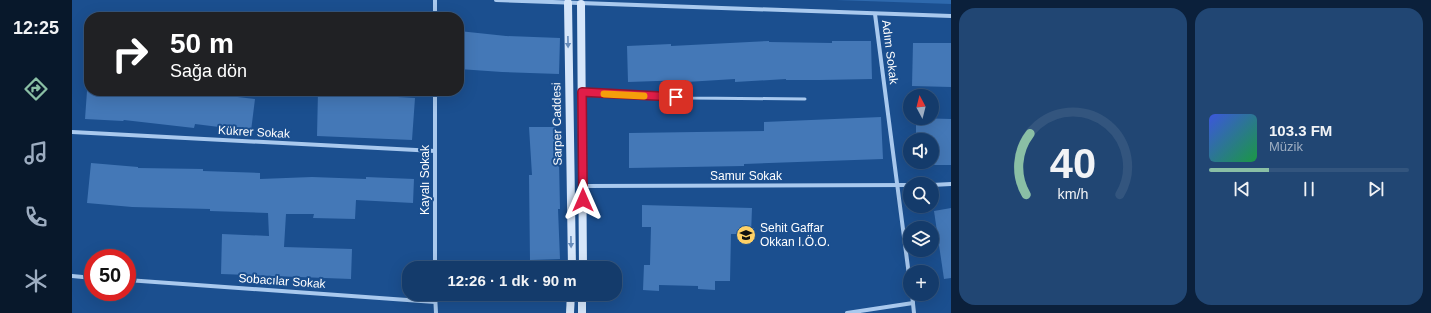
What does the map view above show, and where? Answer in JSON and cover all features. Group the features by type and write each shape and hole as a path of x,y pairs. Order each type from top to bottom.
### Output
{"main road":[{"name":"Sarper Caddesi","path":"568,3 572,261"},
{"name":"Sarper Caddesi","path":"581,4 583,261"},
{"path":"570,313 571,301"},
{"path":"582,301 582,313"}],"street":[{"path":"435,12 436,0"},
{"path":"496,0 951,16"},
{"name":"Adım Sokak","path":"875,14 907,265"},
{"name":"Kayalı Sokak","path":"435,96 435,261"},
{"name":"Kükrer Sokak","path":"72,132 435,151"},
{"path":"939,185 951,184"},
{"name":"Samur Sokak","path":"583,186 903,185"},
{"path":"72,276 84,277"},
{"name":"Sobacılar Sokak","path":"136,281 435,302"},
{"path":"435,302 436,313"},
{"path":"847,313 913,303 914,313"}],"lane":[{"path":"582,92 692,98 805,99"}],"shaded area":[{"path":"836,0 951,0 951,4"}],"building":[{"path":"464,32 506,36 560,38 559,74 464,69"},
{"path":"769,41 832,43 832,41 871,41 872,79 786,79 735,82 735,79 686,82 686,80 628,82 627,46 671,44 671,46"},
{"path":"913,43 951,43 951,87 912,86"},
{"path":"87,96 229,96 255,99 251,131 195,124 194,128 124,120 85,119"},
{"path":"318,96 380,96 415,98 412,140 317,136"},
{"path":"881,117 883,159 744,164 744,166 629,168 629,133 764,131 764,122"},
{"path":"939,119 951,119 951,165 939,165 939,133 916,133 916,125 939,125"},
{"path":"529,127 556,127 559,163 560,209 558,209 560,259 530,260 529,175 532,175"},
{"path":"91,163 138,168 203,169 203,171 260,173 260,179 312,177 366,179 366,177 414,179 413,203 356,200 355,219 313,218 314,214 286,214 284,247 352,249 351,279 221,274 222,234 269,236 268,213 210,211 210,209 132,207 87,203"},
{"path":"642,205 752,208 751,234 731,234 730,281 715,281 715,290 698,289 698,286 659,285 659,291 643,290 644,265 650,265 651,227 642,227"},
{"path":"951,208 951,278 944,279 939,245 939,221 935,221 934,213 939,213 939,210"}],"slow traffic":[{"path":"604,94 644,96"}],"place":[{"name":"Sehit Gaffar Okkan I.Ö.O.","path":"746,235"}],"route":[{"path":"583,200 582,92 676,97"}]}
